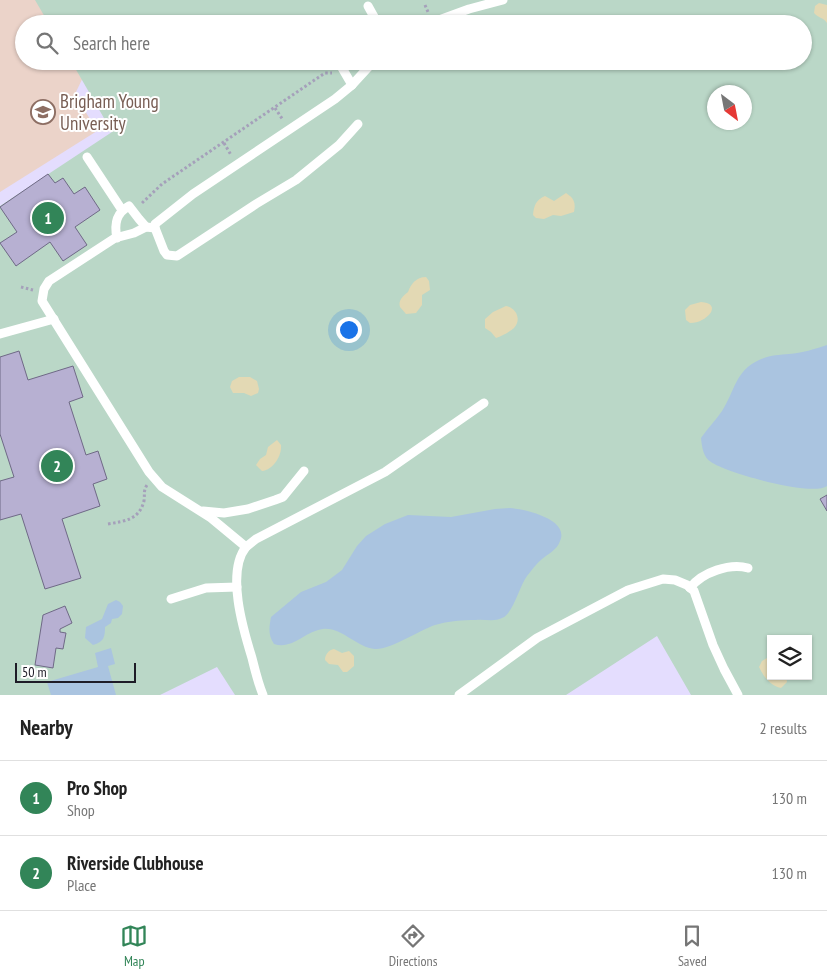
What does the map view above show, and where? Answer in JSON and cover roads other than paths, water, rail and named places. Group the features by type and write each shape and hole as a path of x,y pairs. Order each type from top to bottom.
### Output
{"lane":[{"path":"452,15 504,0"},
{"path":"368,6 373,15"},
{"path":"344,70 352,85"},
{"path":"246,547 200,511 162,487 150,472 42,301 44,288 49,281 116,238 151,227 193,194 335,99 366,70"},
{"path":"116,238 115,223 122,210 129,206 151,227 171,261 256,204 296,180 339,145 358,124"},
{"path":"87,157 122,210"},
{"path":"0,334 54,319"},
{"path":"263,695 238,604 237,587 241,553 256,538 386,472 484,403"},
{"path":"200,511 224,513 248,509 283,497 304,471"},
{"path":"690,588 696,580 723,568 740,566 748,568"},
{"path":"459,695 537,638 628,590 663,579 675,580 687,585 694,591 724,669 738,695"},
{"path":"171,599 206,588 237,587"}],"water":[{"path":"827,345 827,486 818,489 769,482 720,467 708,460 703,452 701,438 722,411 736,382 745,370 766,357 804,352"},
{"path":"510,508 525,510 544,517 552,521 561,533 557,547 540,561 527,576 513,606 502,618 440,624 397,643 375,649 368,648 330,629 317,630 287,644 274,644 272,641 270,631 271,617 301,592 326,582 342,570 357,546 366,536 385,524 408,515 451,517"},
{"path":"116,600 123,606 122,614 118,618 112,619 111,623 105,627 103,639 93,645 85,638 86,627 102,619 108,604"},
{"path":"111,648 115,664 108,666 116,695 51,695 47,682 98,667 95,653"}],"place":[{"name":"Brigham Young University","path":"43,112"},
{"name":"Pro Shop","path":"48,218"},
{"name":"Riverside Clubhouse","path":"57,466"}]}
